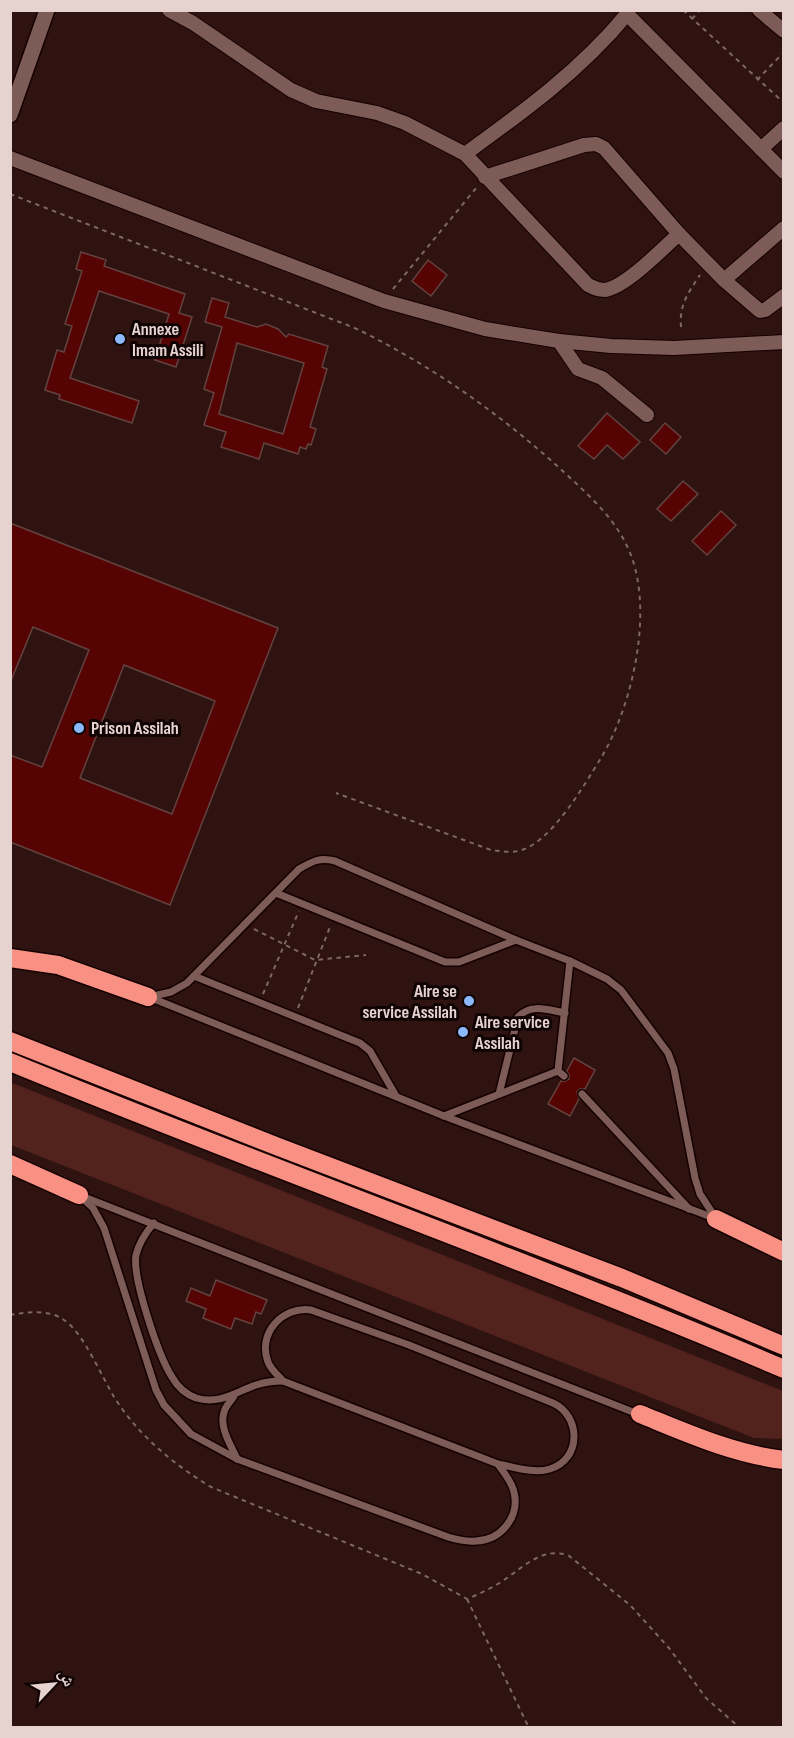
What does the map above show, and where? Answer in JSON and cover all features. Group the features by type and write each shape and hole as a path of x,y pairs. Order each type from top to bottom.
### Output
{"highway":[{"path":"10,958 58,965 148,997"},
{"path":"10,1041 276,1146 622,1278 783,1346"},
{"path":"10,1062 127,1110 512,1258 783,1369"},
{"path":"10,1164 79,1196"},
{"path":"716,1219 783,1252"},
{"path":"640,1414 712,1443 761,1457 783,1460"}],"street":[{"path":"10,115 47,10"},
{"path":"169,10 193,23 291,90 316,101 377,113 405,123 465,154 588,285 596,289 605,290 626,280 680,234"},
{"path":"759,10 783,31"},
{"path":"465,154 556,86 598,48 627,14 783,172"},
{"path":"761,149 783,128"},
{"path":"485,177 584,145 596,144 604,148 724,280 760,311 765,310 783,296"},
{"path":"10,158 384,301 485,329 559,341 611,346 674,348 783,342"},
{"path":"724,280 783,228"},
{"path":"559,341 578,369 602,378 647,415"}],"lane":[{"path":"148,997 171,992 194,976 299,869 317,859 335,861 516,940 570,961 607,979 621,990 668,1053 674,1069 695,1178 700,1194 716,1219"},
{"path":"276,892 445,962 459,962 516,940"},
{"path":"444,1116 499,1094 561,1074 570,961"},
{"path":"194,976 360,1043 370,1051 396,1096"},
{"path":"148,997 444,1116 716,1219"},
{"path":"499,1094 518,1017 524,1010 536,1008 565,1013"},
{"path":"582,1094 691,1210"},
{"path":"79,1196 154,1223 640,1414"},
{"path":"79,1196 93,1208 104,1228 151,1378 164,1405 191,1434 237,1459 448,1538 477,1542 500,1533 513,1516 514,1493 511,1483 498,1464"},
{"path":"154,1223 140,1244 136,1255 136,1269 156,1339 168,1370 183,1391 194,1397 216,1400 234,1396 257,1384 284,1381"},
{"path":"300,1309 311,1310 409,1345 553,1403 567,1412 575,1433 573,1446 568,1456 560,1463 553,1468 533,1470 498,1464 284,1381 273,1371 268,1362 266,1343 270,1331 287,1313 300,1309"},
{"path":"234,1396 224,1411 223,1420 227,1438 237,1459"}],"path":[{"path":"683,10 783,103"},
{"path":"692,19 699,10"},
{"path":"757,80 783,52"},
{"path":"384,301 485,177"},
{"path":"10,194 363,332 437,374 480,402 527,439 597,504 626,543 632,555 640,604 640,634 635,665 621,714 604,752 566,813 543,836 529,848 518,852 491,850 336,794"},
{"path":"681,327 680,316 686,295 708,263"},
{"path":"259,1003 302,903"},
{"path":"295,1016 315,960 335,916"},
{"path":"246,924 315,960 366,955"},
{"path":"10,1316 42,1313 55,1315 66,1321 91,1356 127,1415 164,1455 188,1473 212,1487 422,1574 467,1599 530,1728"},
{"path":"467,1599 502,1581 538,1556 558,1552 568,1556 630,1605 669,1648 706,1698 740,1728"}],"shaded area":[{"path":"10,1082 783,1391 783,1439 754,1438 11,1145"}],"building":[{"path":"81,252 106,260 104,266 185,294 179,313 192,317 176,367 155,360 169,314 99,291 70,378 139,401 132,423 59,399 60,395 45,390 57,350 64,352 72,326 65,324 82,271 76,269"},
{"path":"428,260 447,275 431,296 412,281"},
{"path":"212,298 229,303 225,317 257,327 266,324 278,329 286,337 289,334 328,346 322,367 327,369 310,427 316,429 311,445 308,444 306,449 300,447 298,454 264,443 259,459 221,447 226,432 204,425 214,393 204,389 222,327 205,322","holes":["237,343 304,363 283,434 219,414"]},
{"path":"607,413 640,442 623,459 607,445 594,459 578,446"},
{"path":"665,423 681,437 666,454 650,440"},
{"path":"683,481 698,494 671,521 657,509"},
{"path":"721,511 736,525 707,555 692,541"},
{"name":"Prison Assilah","path":"10,523 278,628 170,905 10,842 10,755 42,767 89,650 33,627 10,683","holes":["124,665 215,701 172,814 80,778"]},
{"path":"574,1058 595,1070 585,1089 577,1092 579,1099 570,1116 548,1104 561,1081 569,1079 567,1071"},
{"path":"216,1280 267,1300 261,1314 256,1312 252,1324 235,1318 231,1329 203,1318 206,1309 186,1301 191,1288 210,1296"}],"place":[{"name":"Annexe Imam Assili","path":"120,339"},
{"name":"Prison Assilah","path":"79,728"},
{"name":"Aire se service Assilah","path":"469,1001"},
{"name":"Aire service Assilah","path":"463,1032"}]}
